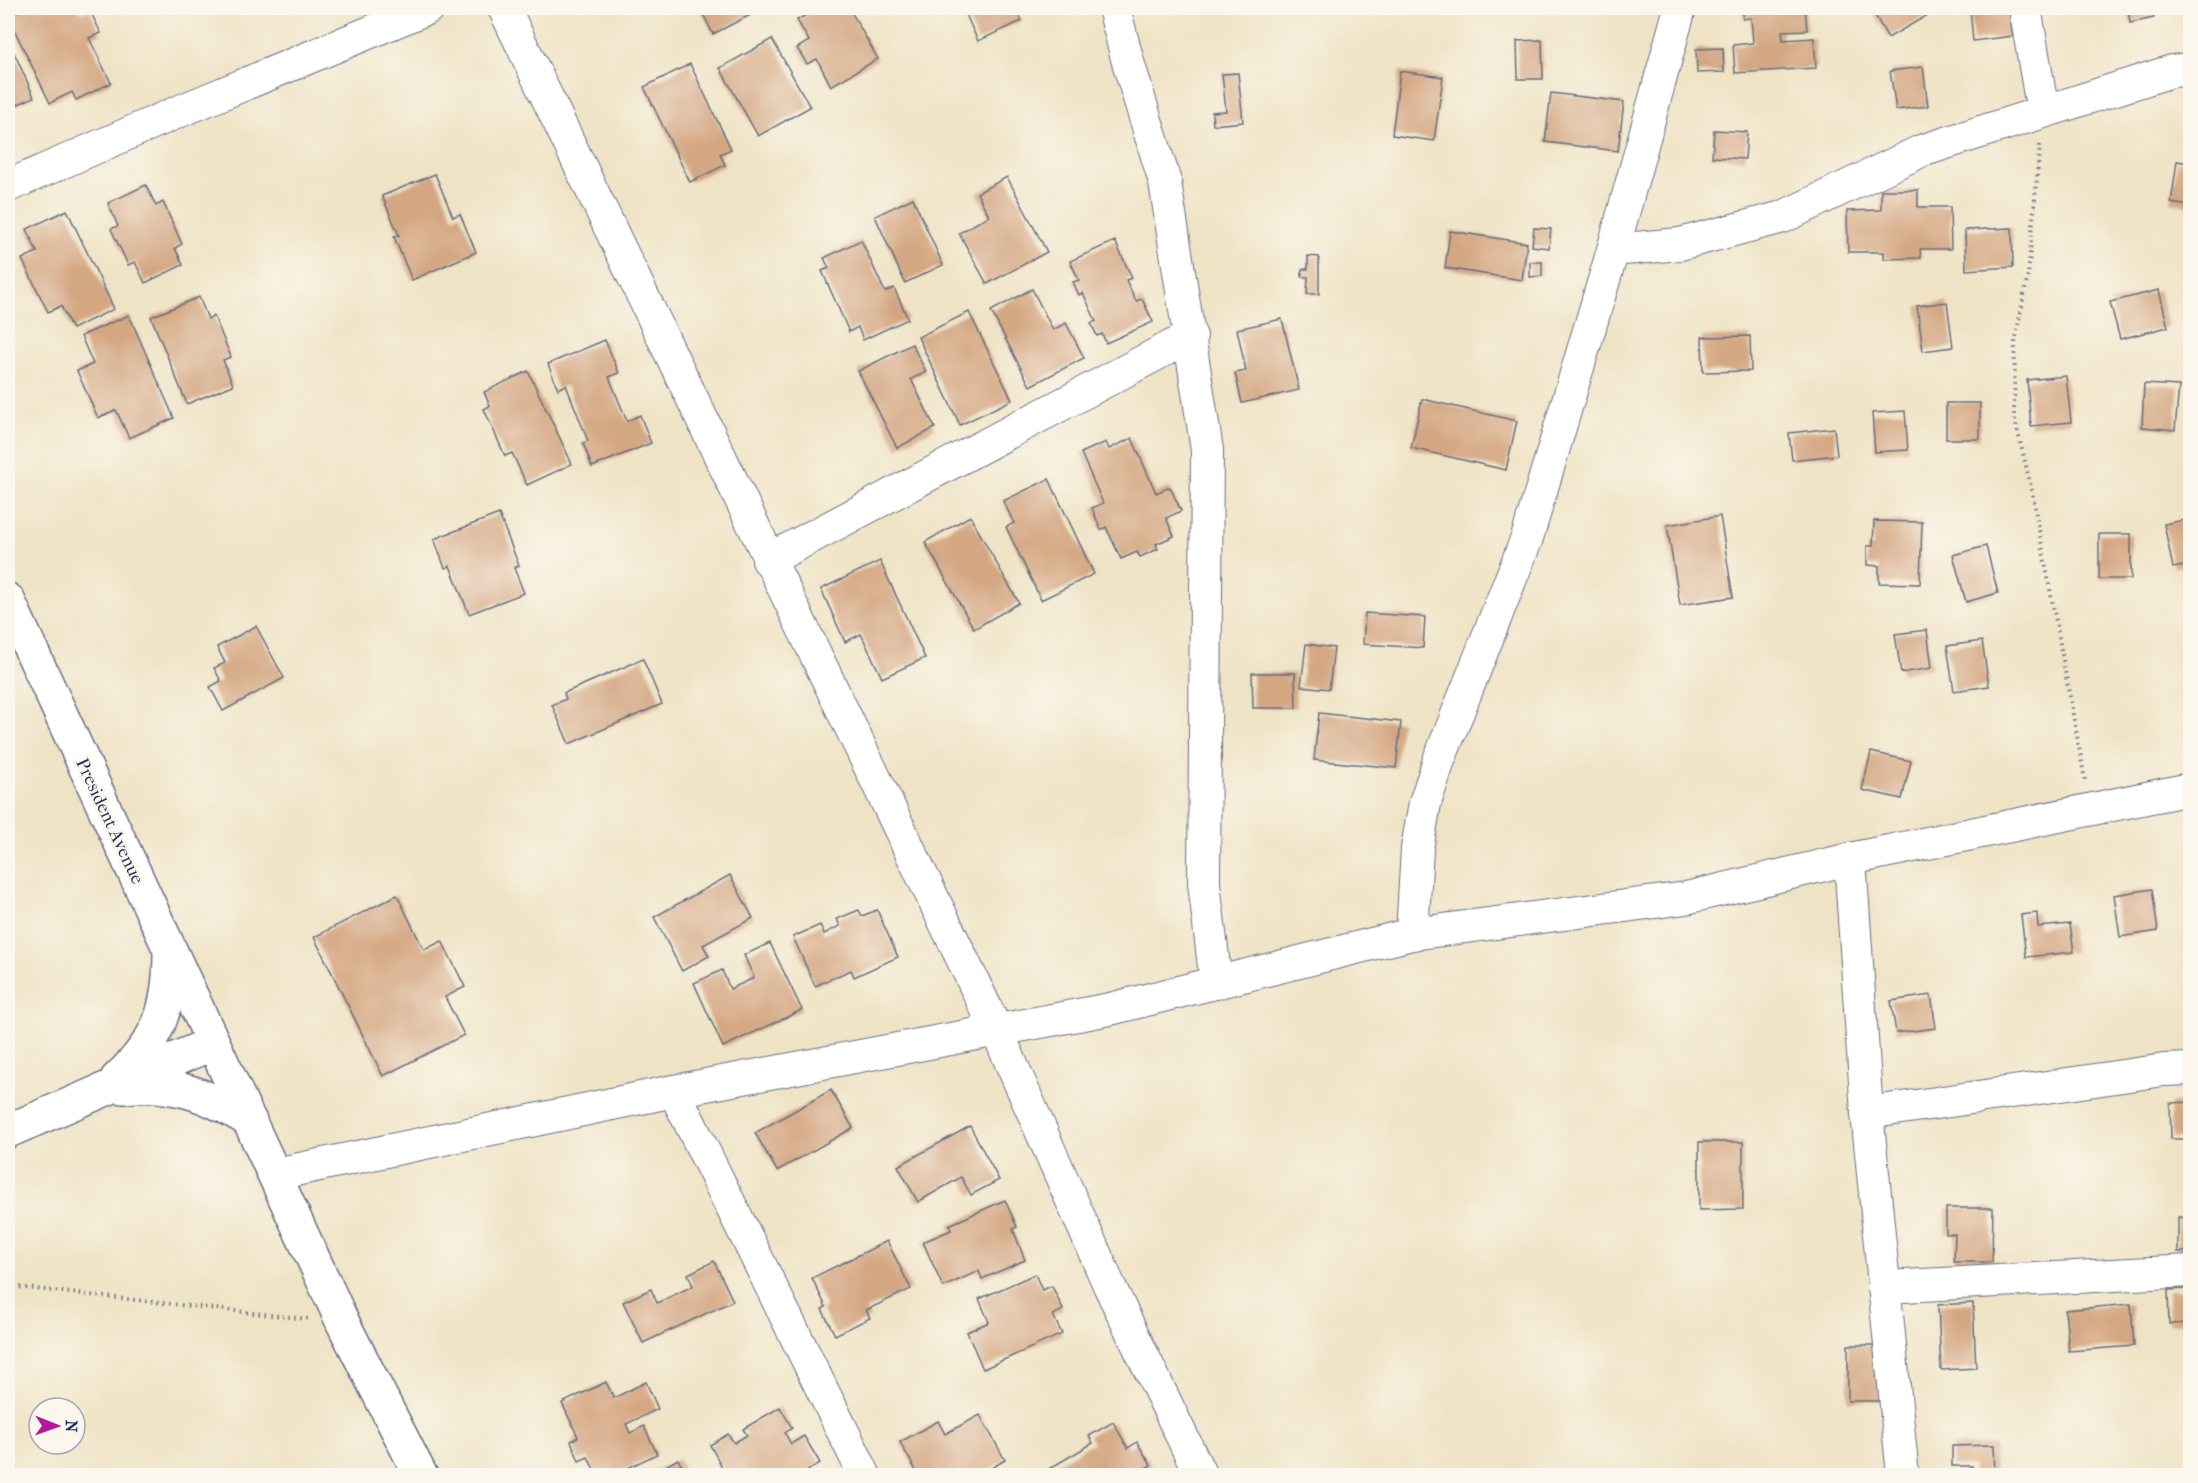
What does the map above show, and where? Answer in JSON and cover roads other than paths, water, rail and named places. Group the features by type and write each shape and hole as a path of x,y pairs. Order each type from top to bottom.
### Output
{"main road":[{"name":"President Avenue","path":"8,600 276,1174 343,1323 421,1476"},
{"path":"107,1088 137,1061 158,1027 170,989 170,949"},
{"path":"8,1131 213,1043"},
{"path":"107,1088 145,1084 182,1088 218,1101 250,1121"}],"street":[{"path":"8,186 173,114 428,8"},
{"path":"504,8 768,561 997,1031 1109,1285 1201,1476"},
{"path":"1114,8 1165,182 1191,336 1207,450 1204,883 1215,983"},
{"path":"1412,934 1417,849 1425,803 1439,760 1527,538 1613,250 1680,8"},
{"path":"2025,8 2043,111"},
{"path":"1613,250 1680,244 1783,217 1921,151 2172,71 2190,69"},
{"path":"768,561 1191,336"},
{"path":"276,1174 674,1091 1110,1009 1412,934 1686,898 1850,859 2190,789"},
{"path":"1850,859 1867,1113 1903,1476"},
{"path":"1867,1113 2164,1070 2190,1069"},
{"path":"674,1091 866,1476"},
{"path":"1884,1287 2190,1271"}]}
